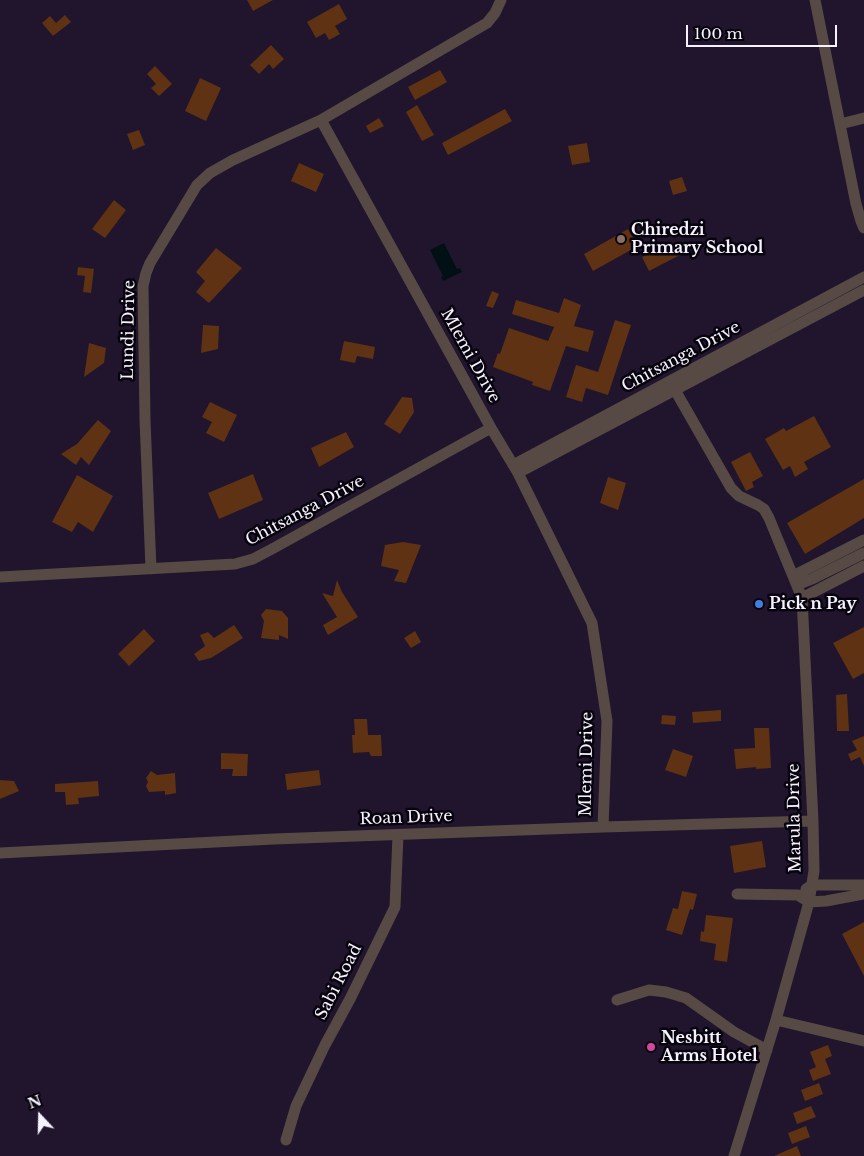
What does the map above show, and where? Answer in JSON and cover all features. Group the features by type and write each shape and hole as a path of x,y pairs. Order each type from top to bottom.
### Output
{"street":[{"path":"321,120 487,23 495,13 501,0"},
{"path":"815,0 856,204 864,228"},
{"path":"840,124 864,118"},
{"name":"Mlemi Drive","path":"321,120 491,428 516,469 592,623 607,721 603,827"},
{"name":"Lundi Drive","path":"151,569 145,420 143,286 146,273 150,263 197,185 210,173 233,160 321,120"},
{"name":"Chitsanga Drive","path":"516,469 864,277"},
{"path":"516,469 675,390 864,290"},
{"name":"Marula Drive","path":"675,390 731,488 739,496 764,509 802,598 814,871 810,902 734,1156"},
{"name":"Chitsanga Drive","path":"0,578 235,564 253,559 491,428"},
{"path":"795,580 864,540"},
{"path":"795,580 812,579 861,564"},
{"path":"802,598 861,564"},
{"name":"Roan Drive","path":"0,853 274,839 813,821"},
{"name":"Sabi Road","path":"286,1140 296,1106 395,907 398,835"},
{"path":"798,895 812,885 864,885"},
{"path":"737,894 798,895 810,902 864,894"},
{"path":"617,1000 649,990 666,992 686,998 734,1032 767,1050"},
{"path":"776,1020 864,1041"}],"shaded area":[{"path":"444,243 457,269 460,268 462,272 443,281 441,277 443,276 430,250"}],"building":[{"path":"247,0 273,0 253,11"},
{"path":"339,4 347,19 335,26 340,34 329,40 325,33 316,38 307,22"},
{"path":"65,15 71,22 53,36 42,23 50,16 56,23"},
{"path":"271,45 284,59 273,69 269,64 259,74 250,65"},
{"path":"155,66 172,84 159,96 151,88 156,84 147,74"},
{"path":"440,70 447,82 415,100 408,87"},
{"path":"200,78 221,88 206,121 185,111"},
{"path":"417,105 434,135 422,141 406,112"},
{"path":"505,109 512,121 448,155 442,143"},
{"path":"379,118 384,126 370,133 366,126"},
{"path":"139,130 145,145 133,150 127,134"},
{"path":"587,143 590,162 572,165 568,146"},
{"path":"299,163 324,174 316,192 291,181"},
{"path":"682,177 687,191 673,195 669,181"},
{"path":"114,200 126,210 105,238 92,229"},
{"path":"628,229 638,246 593,271 584,254"},
{"path":"673,242 680,255 649,271 642,257"},
{"path":"216,248 242,268 209,303 196,292 205,281 196,272"},
{"path":"78,267 94,269 91,293 83,292 85,276 77,275"},
{"path":"492,291 499,294 493,308 486,306"},
{"path":"564,298 581,305 574,326 594,331 588,352 566,346 550,391 532,385 533,382 493,367 498,353 500,354 509,328 548,341 554,327 512,314 516,300 559,313"},
{"path":"615,320 631,325 608,395 586,388 582,402 566,397 576,365 598,372"},
{"path":"203,325 219,326 218,349 201,353"},
{"path":"727,327 732,335 709,346 705,338"},
{"path":"344,341 375,347 373,359 357,356 355,363 340,360"},
{"path":"89,343 106,348 104,363 84,377"},
{"path":"402,397 412,398 414,412 400,434 384,424"},
{"path":"210,402 237,415 224,442 206,433 212,422 202,417"},
{"path":"814,416 831,447 804,462 808,469 795,477 790,466 783,470 765,439 784,428 786,431"},
{"path":"98,420 111,431 89,465 81,457 76,465 61,454 77,444"},
{"path":"346,432 354,447 319,467 311,448"},
{"path":"750,452 763,476 752,482 754,487 746,491 731,462"},
{"path":"253,474 263,500 219,519 208,493"},
{"path":"77,475 113,496 93,532 78,522 72,532 52,522"},
{"path":"608,477 626,483 618,510 600,503"},
{"path":"864,479 864,518 805,554 787,523"},
{"path":"403,542 421,545 406,583 394,581 399,570 381,566 385,545"},
{"path":"337,580 342,592 358,617 328,635 323,625 337,617 322,593 333,596"},
{"path":"266,609 282,611 288,618 288,639 279,635 279,640 261,638 264,621 261,615"},
{"path":"234,625 243,638 211,658 199,661 194,654 205,646 200,635 208,632 214,638"},
{"path":"864,627 864,673 853,679 833,643"},
{"path":"144,629 155,641 129,666 118,654"},
{"path":"415,631 421,642 411,648 404,638"},
{"path":"847,694 849,731 837,731 836,695"},
{"path":"721,710 721,721 693,723 692,712"},
{"path":"662,715 676,716 675,725 661,724"},
{"path":"354,719 367,719 368,735 381,735 382,756 371,756 369,752 353,753 352,735 355,735"},
{"path":"754,728 769,728 771,768 736,769 734,749 755,748"},
{"path":"864,736 864,766 860,757 851,761 848,754 857,750 852,741"},
{"path":"673,749 693,756 686,777 665,770"},
{"path":"221,753 248,754 247,776 232,776 233,769 221,769"},
{"path":"319,770 321,785 287,790 285,774"},
{"path":"151,771 157,775 175,773 176,793 165,795 165,791 149,792 146,786 148,782 146,778"},
{"path":"0,780 14,781 19,791 0,799"},
{"path":"98,781 99,796 78,798 79,804 66,805 65,792 55,792 55,784"},
{"path":"762,841 766,867 734,873 730,846"},
{"path":"682,891 697,894 693,910 690,909 682,935 666,930 673,908 678,909"},
{"path":"706,915 733,918 727,962 714,960 716,944 700,941 701,931 704,932"},
{"path":"864,922 864,976 842,934"},
{"path":"828,1045 832,1056 825,1059 831,1074 813,1081 809,1070 816,1067 810,1052"},
{"path":"819,1083 823,1094 805,1101 801,1090"},
{"path":"811,1106 816,1117 797,1124 793,1113"},
{"path":"806,1126 810,1137 792,1144 788,1133"},
{"path":"797,1146 801,1156 774,1156"}],"place":[{"name":"Chiredzi Primary School","path":"621,239"},
{"name":"Pick n Pay","path":"759,604"},
{"name":"Nesbitt Arms Hotel","path":"651,1047"}]}
